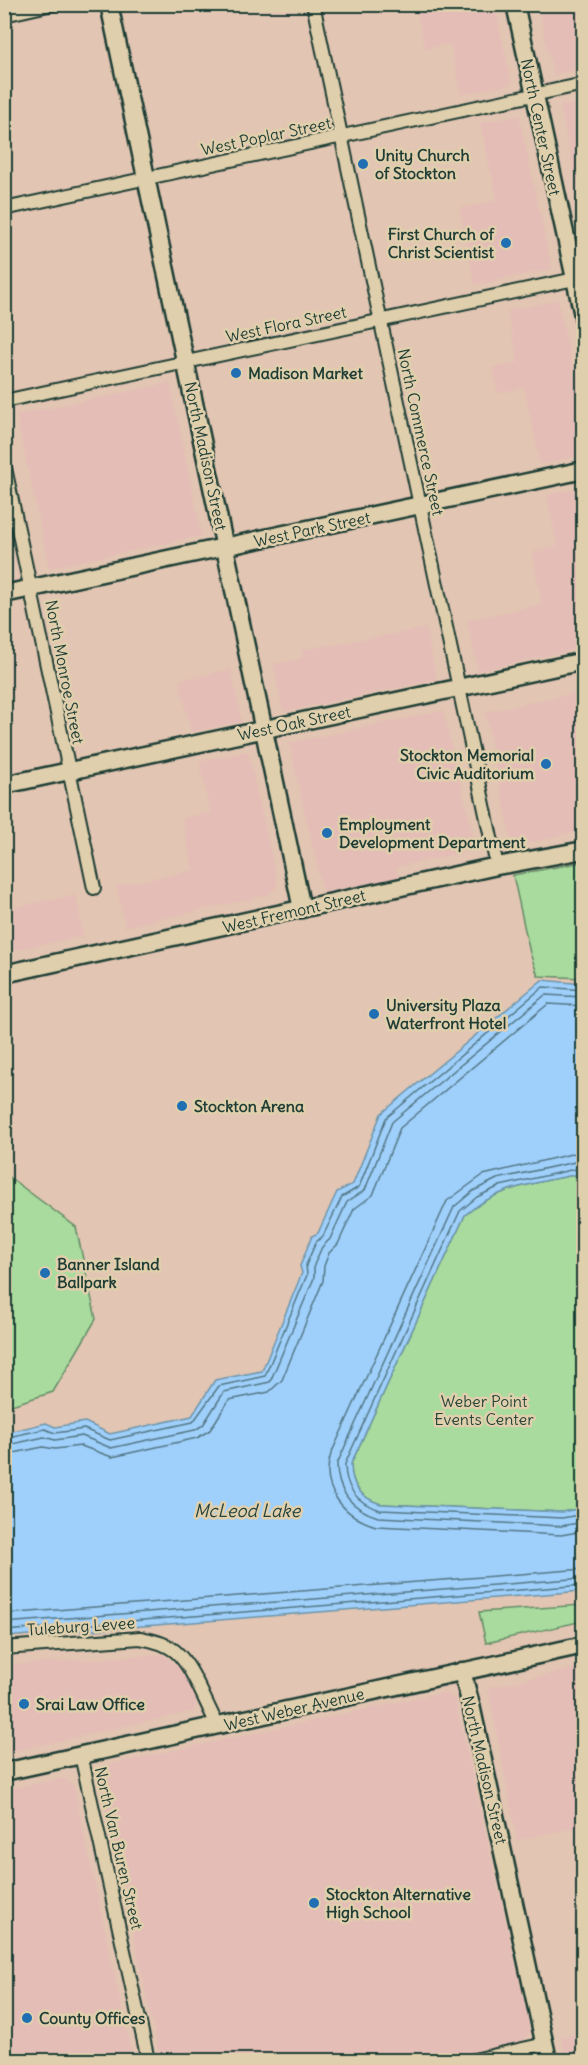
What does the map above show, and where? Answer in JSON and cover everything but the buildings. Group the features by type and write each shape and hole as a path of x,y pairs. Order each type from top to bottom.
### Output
{"street":[{"path":"4,15 53,4"},
{"name":"North Madison Street","path":"109,4 302,909"},
{"name":"North Commerce Street","path":"313,4 497,866"},
{"name":"North Center Street","path":"515,4 534,94 579,278 584,320"},
{"name":"West Poplar Street","path":"4,209 584,84"},
{"name":"West Flora Street","path":"4,401 579,278"},
{"name":"North Monroe Street","path":"4,463 94,888"},
{"name":"West Park Street","path":"4,594 584,470"},
{"name":"West Oak Street","path":"4,785 584,661"},
{"name":"West Fremont Street","path":"4,974 497,866 584,850"},
{"name":"Tuleburg Levee","path":"4,1648 140,1638 159,1642 175,1651 185,1663 218,1726"},
{"name":"West Weber Avenue","path":"4,1772 584,1645"},
{"name":"North Madison Street","path":"462,1671 548,2061"},
{"name":"North Van Buren Street","path":"81,1755 148,2061"},
{"path":"474,2061 544,2044"}],"shaded area":[{"path":"415,5 495,5 512,84 461,95 450,44 425,49"},
{"path":"538,5 583,5 583,69 553,75"},
{"path":"584,101 583,216 560,106"},
{"path":"519,115 552,269 475,285 459,208 497,200 480,123"},
{"path":"558,300 583,416 583,455 540,465 524,388 498,393 492,368 518,362 507,311"},
{"path":"170,383 202,536 49,568 16,415"},
{"path":"583,487 583,648 478,671 467,620 542,604 532,552 557,546 547,495"},
{"path":"426,628 437,680 283,712 273,664 302,658 301,650"},
{"path":"231,669 242,722 191,732 179,680"},
{"name":"Stockton Memorial Civic Auditorium","path":"583,691 583,831 512,846 485,712"},
{"path":"443,710 477,850 397,867 399,877 323,894 289,743"},
{"path":"248,751 278,886 269,895 125,927 116,886 193,870 182,818 210,812 199,761"},
{"path":"76,895 84,936 5,952 5,909"},
{"path":"162,1654 181,1669 197,1701 194,1711 5,1753 5,1665"},
{"path":"583,1666 583,1826 517,1841 488,1688"},
{"name":"Stockton Alternative High School","path":"445,1692 455,1699 531,2031 522,2042 432,2060 160,2060 99,1775 106,1765"},
{"path":"63,1778 74,1786 133,2060 5,2060 5,1790"},
{"path":"583,2032 583,2060 566,2060 561,2037"}],"green space":[{"path":"583,862 583,978 538,976 530,953 513,875"},
{"name":"Weber Point Events Center","path":"583,1173 583,1508 562,1512 381,1504 363,1495 355,1485 351,1464 465,1215 478,1205 506,1191"},
{"name":"Banner Island Ballpark","path":"5,1174 76,1227 96,1319 53,1392 5,1407"},
{"path":"583,1605 583,1621 486,1643 479,1612"}],"water":[{"name":"McLeod Lake","path":"542,980 583,984 583,1173 506,1191 478,1205 465,1215 351,1464 351,1472 358,1490 381,1504 562,1512 583,1508 583,1591 5,1637 5,1433 46,1423 55,1427 85,1422 110,1434 192,1416 215,1380 262,1371 302,1273 300,1266 312,1236 318,1233 337,1192 353,1184 381,1114"}],"place":[{"name":"Unity Church of Stockton","path":"363,164"},
{"name":"First Church of Christ Scientist","path":"506,243"},
{"name":"Madison Market","path":"236,373"},
{"name":"Stockton Memorial Civic Auditorium","path":"546,764"},
{"name":"Employment Development Department","path":"327,833"},
{"name":"University Plaza Waterfront Hotel","path":"374,1014"},
{"name":"Stockton Arena","path":"182,1106"},
{"name":"Banner Island Ballpark","path":"45,1273"},
{"name":"Srai Law Office","path":"24,1704"},
{"name":"Stockton Alternative High School","path":"314,1903"},
{"name":"County Offices","path":"27,2018"}]}
